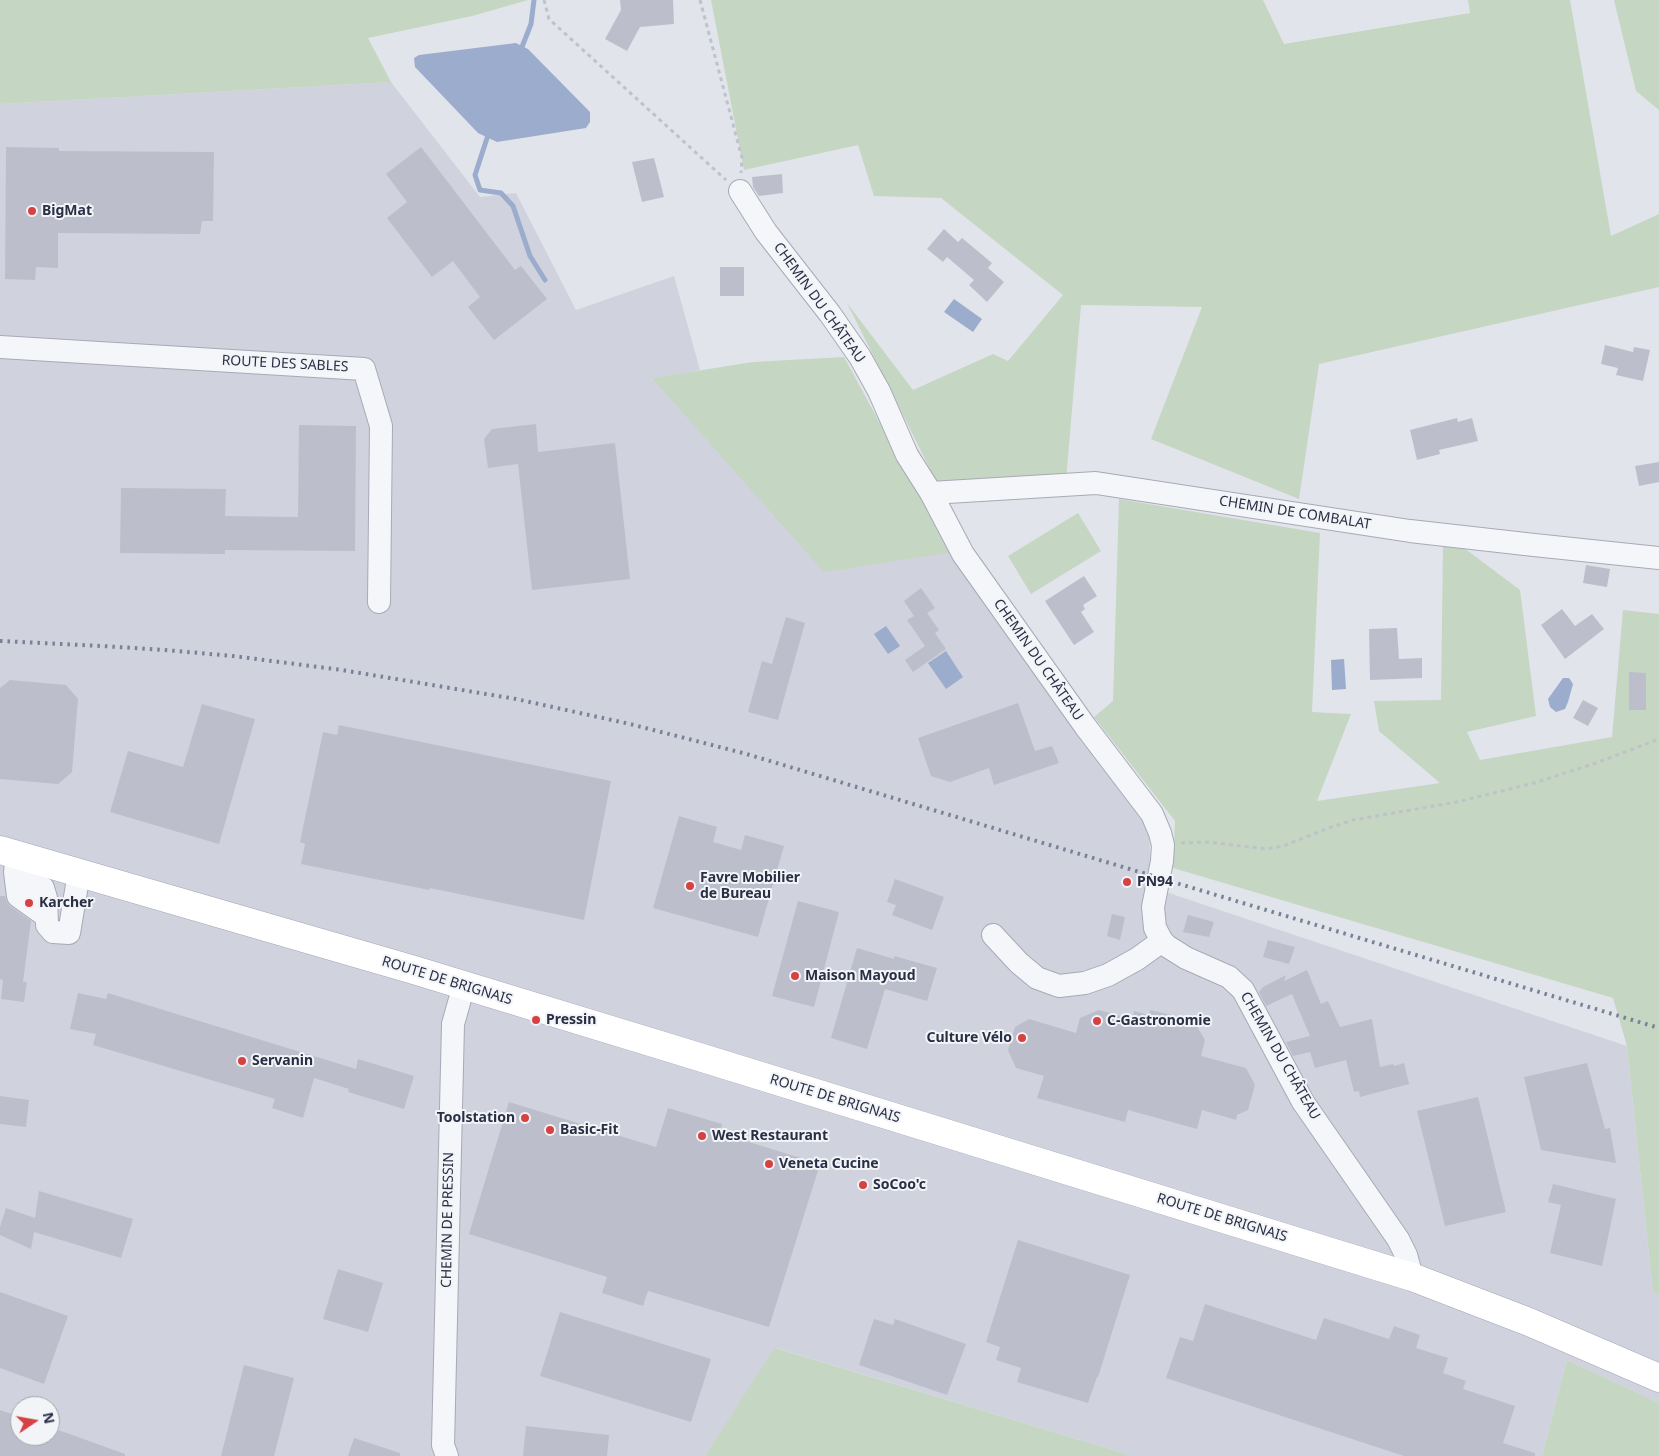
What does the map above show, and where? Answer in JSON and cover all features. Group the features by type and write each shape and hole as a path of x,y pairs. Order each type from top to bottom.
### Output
{"main road":[{"name":"ROUTE DE BRIGNAIS","path":"11,859 79,873 464,985 1412,1277 1529,1322 1659,1378"}],"street":[{"name":"CHEMIN DU CHÂTEAU","path":"740,191 766,232 830,314 860,357 879,391 907,454 931,493 963,554 1085,726 1144,801 1156,821 1163,845 1162,861 1153,907 1155,928 1162,940 1167,946 1186,958 1229,977 1243,990 1303,1102 1398,1239 1406,1254 1412,1277"},
{"name":"ROUTE DES SABLES","path":"0,347 364,369 381,426 379,602"},
{"name":"CHEMIN DE COMBALAT","path":"931,493 1096,483 1410,530 1659,558"},
{"path":"11,859 22,880 43,888 46,898 47,925 53,932 69,933 79,873"},
{"path":"993,935 1019,963 1037,978 1059,986 1085,983 1108,976 1137,960 1162,940"},
{"name":"CHEMIN DE PRESSIN","path":"447,1456 443,1445 453,1024 464,985"}],"path":[{"path":"544,0 549,20 719,175 740,191"},
{"path":"700,0 742,158 740,191"},
{"path":"1163,845 1209,842 1266,849 1283,846 1353,820 1457,802 1534,783 1596,763 1659,739"}],"shaded area":[{"path":"391,82 480,197 516,193 576,310 674,276 700,370 652,379 954,552 1149,822 1151,887 1627,1046 1653,1293 1659,1294 1659,1403 1567,1360 1542,1456 1133,1456 776,1348 705,1456 0,1456 0,104"}],"green space":[{"path":"0,0 528,0 472,16 368,38 391,82 0,104"},
{"path":"711,0 1263,0 1284,44 1470,13 1468,0 1570,0 1611,236 1659,214 1659,287 1319,364 1299,499 1151,439 1202,307 1081,305 1066,480 939,487 847,303 913,390 993,354 1008,361 1063,295 941,198 874,196 858,145 744,170"},
{"path":"1614,0 1659,0 1659,110 1636,91"},
{"path":"844,357 920,497 954,552 824,572 652,378 753,362"},
{"path":"1119,499 1320,533 1312,712 1351,714 1317,801 1440,783 1379,731 1374,701 1441,700 1443,546 1464,548 1520,590 1536,716 1467,732 1480,760 1612,737 1623,610 1659,614 1659,1294 1653,1293 1627,1046 1613,998 1173,868 1175,821 1094,717 1113,701"},
{"path":"1078,513 1101,551 1031,594 1008,556"},
{"path":"775,1348 1133,1456 705,1456"},
{"path":"1567,1360 1659,1403 1659,1456 1542,1456"}],"water":[{"path":"516,43 528,49 590,112 590,122 586,128 497,142 478,133 415,67 414,58 419,55"},
{"path":"954,299 982,319 973,332 944,312"},
{"path":"886,626 900,646 888,654 874,634"},
{"path":"946,651 963,677 946,689 928,663"},
{"path":"1344,659 1346,689 1332,690 1331,660"},
{"path":"1563,678 1569,678 1573,684 1565,709 1556,712 1550,707 1548,699"}],"building":[{"path":"620,0 673,0 674,24 640,27 627,51 605,39 621,10"},
{"path":"6,147 59,148 59,151 214,152 213,221 202,221 200,234 58,233 58,268 36,267 35,280 5,279"},
{"path":"421,147 515,270 521,266 547,299 494,340 468,307 480,297 453,261 432,277 387,218 407,202 386,174"},
{"path":"654,158 664,197 642,202 632,162"},
{"path":"782,174 783,193 759,196 753,187 752,177"},
{"path":"944,229 958,242 962,238 992,263 988,268 1004,282 987,302 969,285 974,280 947,257 943,262 927,249"},
{"path":"720,267 744,267 744,296 720,296"},
{"path":"1605,345 1633,352 1634,347 1650,350 1643,381 1616,375 1618,368 1601,364"},
{"path":"1457,418 1458,422 1472,418 1478,441 1439,450 1440,454 1417,460 1410,430"},
{"path":"536,424 538,452 615,443 630,579 532,590 518,464 488,468 484,439 492,429"},
{"path":"299,425 356,426 355,551 225,550 225,554 120,553 121,488 226,489 225,516 298,517"},
{"path":"1659,462 1659,482 1639,486 1635,466"},
{"path":"1586,565 1610,569 1607,587 1583,583"},
{"path":"1084,576 1097,596 1083,605 1085,609 1081,612 1094,632 1074,645 1045,601"},
{"path":"921,588 935,608 927,613 939,630 935,633 946,649 913,672 905,660 925,646 907,620 914,616 904,601"},
{"path":"1562,609 1575,626 1592,614 1604,629 1565,659 1541,625"},
{"path":"786,617 805,623 778,720 748,712 762,661 772,664"},
{"path":"1397,628 1399,659 1422,658 1422,678 1370,680 1369,629"},
{"path":"1629,672 1646,673 1646,710 1629,710"},
{"path":"10,680 66,685 78,699 72,772 58,784 0,779 0,688"},
{"path":"1583,700 1598,708 1588,726 1573,718"},
{"path":"1018,703 1035,751 1052,746 1059,763 994,785 989,768 950,782 931,776 918,738"},
{"path":"202,704 255,719 219,844 110,812 128,751 183,767"},
{"path":"339,725 611,781 584,920 301,864 305,844 300,842 323,732 337,735"},
{"path":"679,816 717,827 713,842 741,850 745,835 784,846 758,937 653,908"},
{"path":"895,879 944,897 932,930 892,915 896,905 887,902"},
{"path":"0,896 5,896 10,906 31,921 23,982 27,982 24,1002 1,999 3,980 0,979"},
{"path":"798,901 839,912 814,1007 772,996"},
{"path":"1112,914 1125,917 1120,940 1107,936"},
{"path":"1188,915 1214,922 1209,937 1183,932"},
{"path":"1268,940 1295,947 1289,964 1263,957"},
{"path":"857,948 894,959 894,956 937,968 927,1001 885,989 867,1049 831,1038"},
{"path":"1307,970 1321,1004 1328,1001 1340,1027 1372,1019 1380,1067 1404,1063 1409,1084 1360,1097 1359,1091 1354,1092 1346,1060 1315,1068 1310,1052 1293,1056 1286,1042 1310,1036 1292,994 1266,1006 1259,992 1263,987 1286,975 1284,981"},
{"path":"78,993 106,999 108,993 356,1069 358,1059 414,1076 404,1109 348,1092 349,1089 314,1078 303,1118 272,1108 275,1099 93,1045 96,1034 70,1029"},
{"path":"1099,1010 1132,1019 1134,1011 1149,1015 1150,1010 1193,1020 1205,1040 1201,1056 1246,1068 1255,1085 1248,1110 1237,1115 1236,1120 1202,1110 1197,1129 1128,1110 1125,1122 1037,1098 1044,1076 1016,1068 1008,1050 1015,1027 1029,1019 1076,1033 1080,1018"},
{"path":"1587,1063 1605,1129 1610,1128 1616,1163 1541,1150 1524,1077"},
{"path":"0,1096 29,1100 26,1127 0,1124"},
{"path":"1478,1097 1506,1212 1445,1226 1417,1111"},
{"path":"509,1102 656,1147 668,1108 722,1124 720,1133 820,1164 769,1327 648,1291 643,1306 602,1293 607,1277 469,1234"},
{"path":"1553,1184 1616,1199 1602,1266 1550,1253 1561,1205 1548,1202"},
{"path":"39,1191 133,1219 121,1258 34,1232 31,1249 0,1235 0,1227 6,1208 35,1218"},
{"path":"1018,1240 1130,1275 1088,1403 1017,1382 1021,1368 996,1360 1000,1347 986,1342"},
{"path":"338,1269 383,1283 368,1332 323,1319"},
{"path":"0,1292 68,1316 44,1384 0,1368"},
{"path":"1205,1304 1316,1340 1324,1318 1389,1339 1394,1326 1420,1335 1416,1348 1448,1358 1443,1373 1466,1381 1463,1389 1515,1406 1503,1443 1535,1453 1535,1456 1404,1456 1166,1378 1180,1337 1193,1341"},
{"path":"560,1312 711,1359 691,1422 540,1376"},
{"path":"874,1319 893,1325 895,1319 966,1344 947,1395 859,1365"},
{"path":"244,1365 294,1378 274,1456 221,1456"},
{"path":"0,1410 10,1414 10,1446 60,1446 60,1431 125,1454 125,1456 0,1456"},
{"path":"526,1426 609,1435 607,1456 523,1456"},
{"path":"354,1438 400,1453 400,1456 348,1456"}],"waterway":[{"path":"520,52 531,24 534,0"},
{"path":"489,132 475,175 480,190 501,193 513,206 530,256 545,280"}],"railway":[{"path":"0,641 165,650 233,656 342,670 516,699 630,724 743,753 1659,1028"}],"place":[{"name":"BigMat","path":"32,211"},
{"name":"PN94","path":"1127,882"},
{"name":"Favre Mobilier de Bureau","path":"690,886"},
{"name":"Karcher","path":"29,903"},
{"name":"Maison Mayoud","path":"795,976"},
{"name":"Pressin","path":"536,1020"},
{"name":"C-Gastronomie","path":"1097,1021"},
{"name":"Culture Vélo","path":"1022,1038"},
{"name":"Servanin","path":"242,1061"},
{"name":"Toolstation","path":"525,1118"},
{"name":"Basic-Fit","path":"550,1130"},
{"name":"West Restaurant","path":"702,1136"},
{"name":"Veneta Cucine","path":"769,1164"},
{"name":"SoCoo'c","path":"863,1185"}]}
